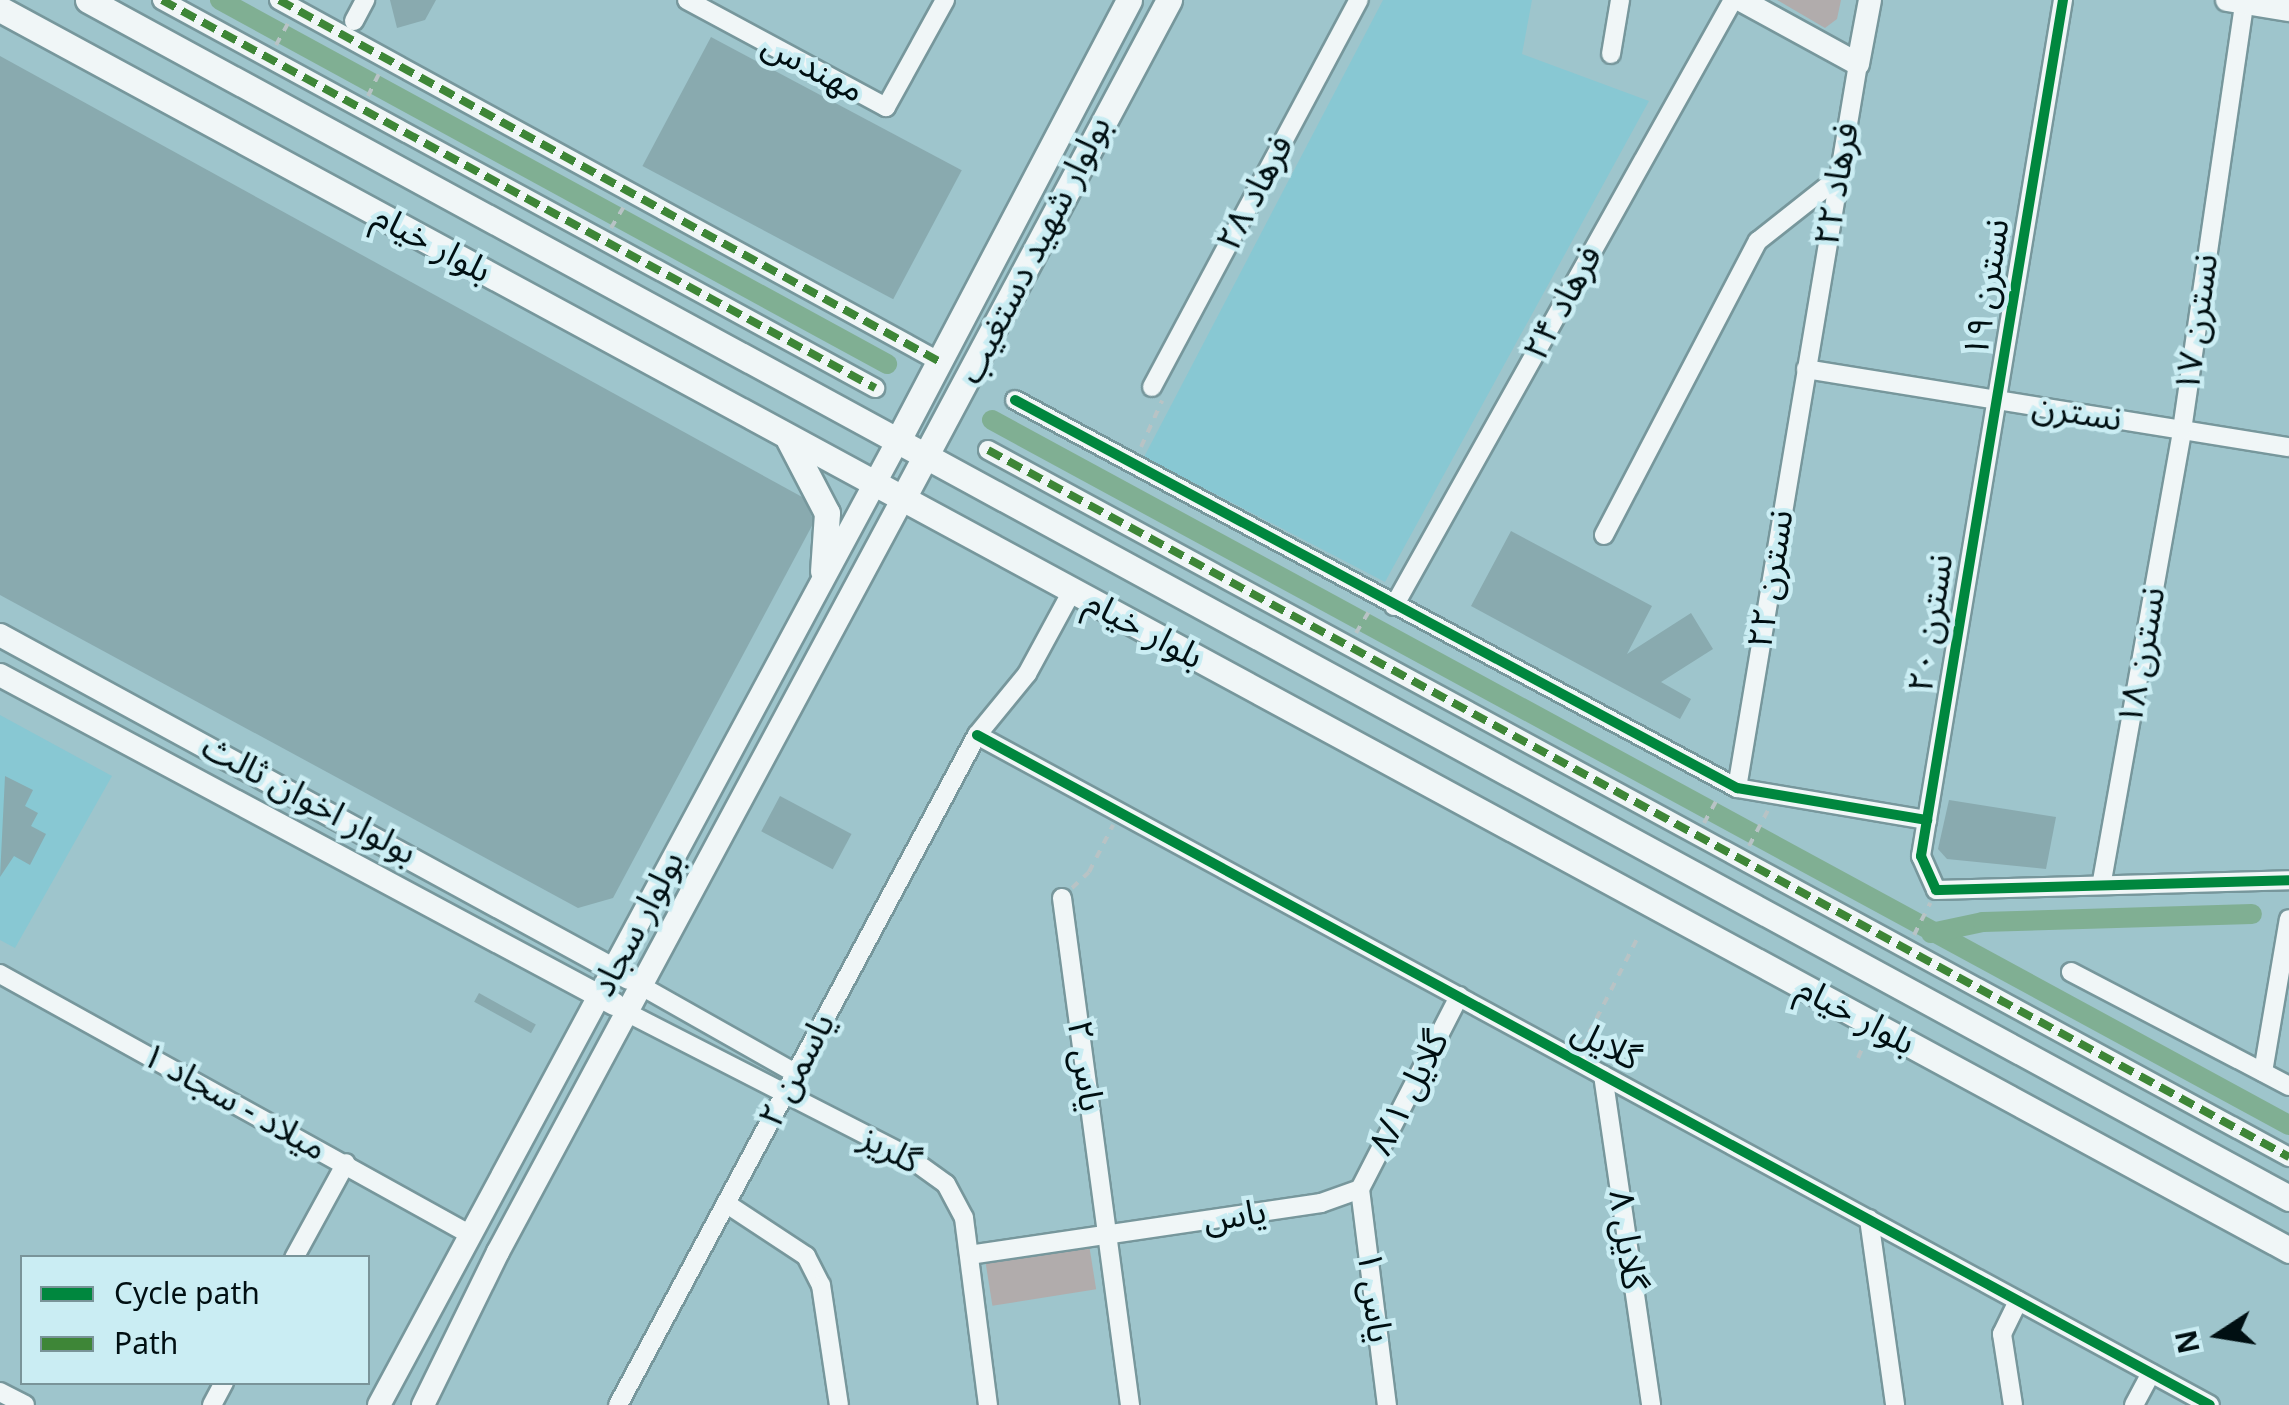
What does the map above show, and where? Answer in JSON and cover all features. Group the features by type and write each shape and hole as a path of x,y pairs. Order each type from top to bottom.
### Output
{"main road":[{"name":"بلوار خیام","path":"88,0 2289,1198"},
{"name":"بولوار شهید دستغیب","path":"896,442 942,363 1129,0"},
{"name":"بولوار شهید دستغیب","path":"902,500 1168,0"},
{"path":"1740,0 1858,64"},
{"name":"فرهاد ۲۲","path":"1858,64 1870,0"},
{"path":"2239,1 2289,10"},
{"name":"بلوار خیام","path":"0,9 2289,1250"},
{"path":"787,436 828,513 823,571"},
{"name":"بولوار سجاد","path":"379,1405 467,1233 615,970 823,571 896,442"},
{"name":"بولوار سجاد","path":"424,1405 902,500"},
{"name":"بولوار اخوان ثالث","path":"0,634 643,987"},
{"path":"0,675 630,1014"},
{"path":"1460,801 1458,772 1485,762"}],"street":[{"path":"162,0 875,388"},
{"path":"354,21 365,0"},
{"name":"مهندس","path":"687,0 886,107 945,0"},
{"name":"فرهاد ۲۸","path":"1152,387 1359,0"},
{"path":"1611,54 1620,0"},
{"name":"فرهاد ۲۴","path":"1385,602 1732,0"},
{"name":"نسترن ۱۹","path":"1996,400 2063,0"},
{"name":"نسترن ۱۷","path":"2182,430 2239,1"},
{"path":"287,4 942,363"},
{"name":"فرهاد ۲۲","path":"1806,369 1858,64"},
{"path":"1604,534 1758,241 1839,177"},
{"name":"نسترن","path":"1806,369 2289,447"},
{"name":"نسترن ۲۲","path":"1731,786 1806,369"},
{"path":"1015,400 1731,786 1927,820"},
{"name":"نسترن ۲۰","path":"1936,890 1921,856 1996,400"},
{"name":"نسترن ۱۸","path":"2102,882 2182,430"},
{"path":"988,450 2289,1157"},
{"name":"یاسمن ۲","path":"618,1405 976,734 1027,674 1072,590"},
{"name":"گلایل","path":"976,734 2210,1405"},
{"path":"1936,890 2102,882 2289,880"},
{"name":"یاس ۲","path":"1062,898 1130,1405"},
{"path":"2263,1072 2289,919"},
{"path":"2071,972 2289,1086"},
{"name":"میلاد - سجاد ۱","path":"0,974 467,1233"},
{"path":"643,987 795,1073"},
{"name":"گلایل ۸/۱","path":"1360,1189 1459,996"},
{"name":"گلریز","path":"630,1014 907,1156 946,1184 964,1218 988,1405"},
{"name":"گلایل ۸","path":"1603,1075 1651,1405"},
{"path":"296,1255 346,1163"},
{"name":"یاس","path":"968,1255 1321,1203 1360,1189"},
{"name":"یاس ۱","path":"1360,1189 1387,1405"},
{"path":"726,1204 806,1256 821,1285 839,1405"},
{"path":"1869,1220 1895,1405"},
{"path":"2014,1405 2002,1334 2018,1300"},
{"path":"2134,1405 2150,1372"},
{"path":"0,1392 25,1405"}],"path":[{"path":"269,58 287,4"},
{"path":"362,109 386,58"},
{"path":"604,241 631,192"},
{"path":"1132,464 1162,401 1152,387"},
{"path":"1349,646 1385,602"},
{"path":"1698,836 1731,786"},
{"path":"1742,859 1777,795"},
{"path":"1062,898 1088,872 1120,812"},
{"path":"1909,946 1936,890"},
{"path":"1576,1060 1638,937"}],"shaded area":[{"path":"1383,0 1532,0 1522,54 1649,101 1385,582 1144,457"},
{"path":"1777,0 1841,0 1837,19 1825,28"},
{"path":"0,715 112,776 15,948 0,940"},
{"path":"1088,1238 1096,1289 992,1306 984,1254"}],"building":[{"path":"390,0 436,0 425,20 397,28"},
{"path":"711,37 962,170 893,299 642,166"},
{"path":"0,56 804,498 814,522 613,898 578,908 0,595"},
{"path":"1511,531 1652,606 1627,654 1691,613 1713,649 1661,682 1691,699 1680,719 1471,606"},
{"path":"5,776 33,790 25,806 38,813 31,826 46,834 30,865 14,856 0,877"},
{"path":"780,796 852,834 833,869 761,831"},
{"path":"1949,800 2056,817 2046,869 1947,859 1938,849"},
{"path":"479,993 536,1025 531,1033 474,1002"}],"waterway":[{"path":"220,0 887,364"},
{"path":"992,420 2289,1125"},
{"path":"1931,933 1983,922 2252,914"}],"marked path":[{"path":"162,0 875,388"},
{"path":"279,0 942,363"},
{"path":"988,450 2289,1157"}],"cycle path":[{"path":"2063,0 1921,856 1936,890 2289,880"},
{"path":"1015,400 1737,788 1927,820"},
{"path":"977,735 2210,1405"}]}
